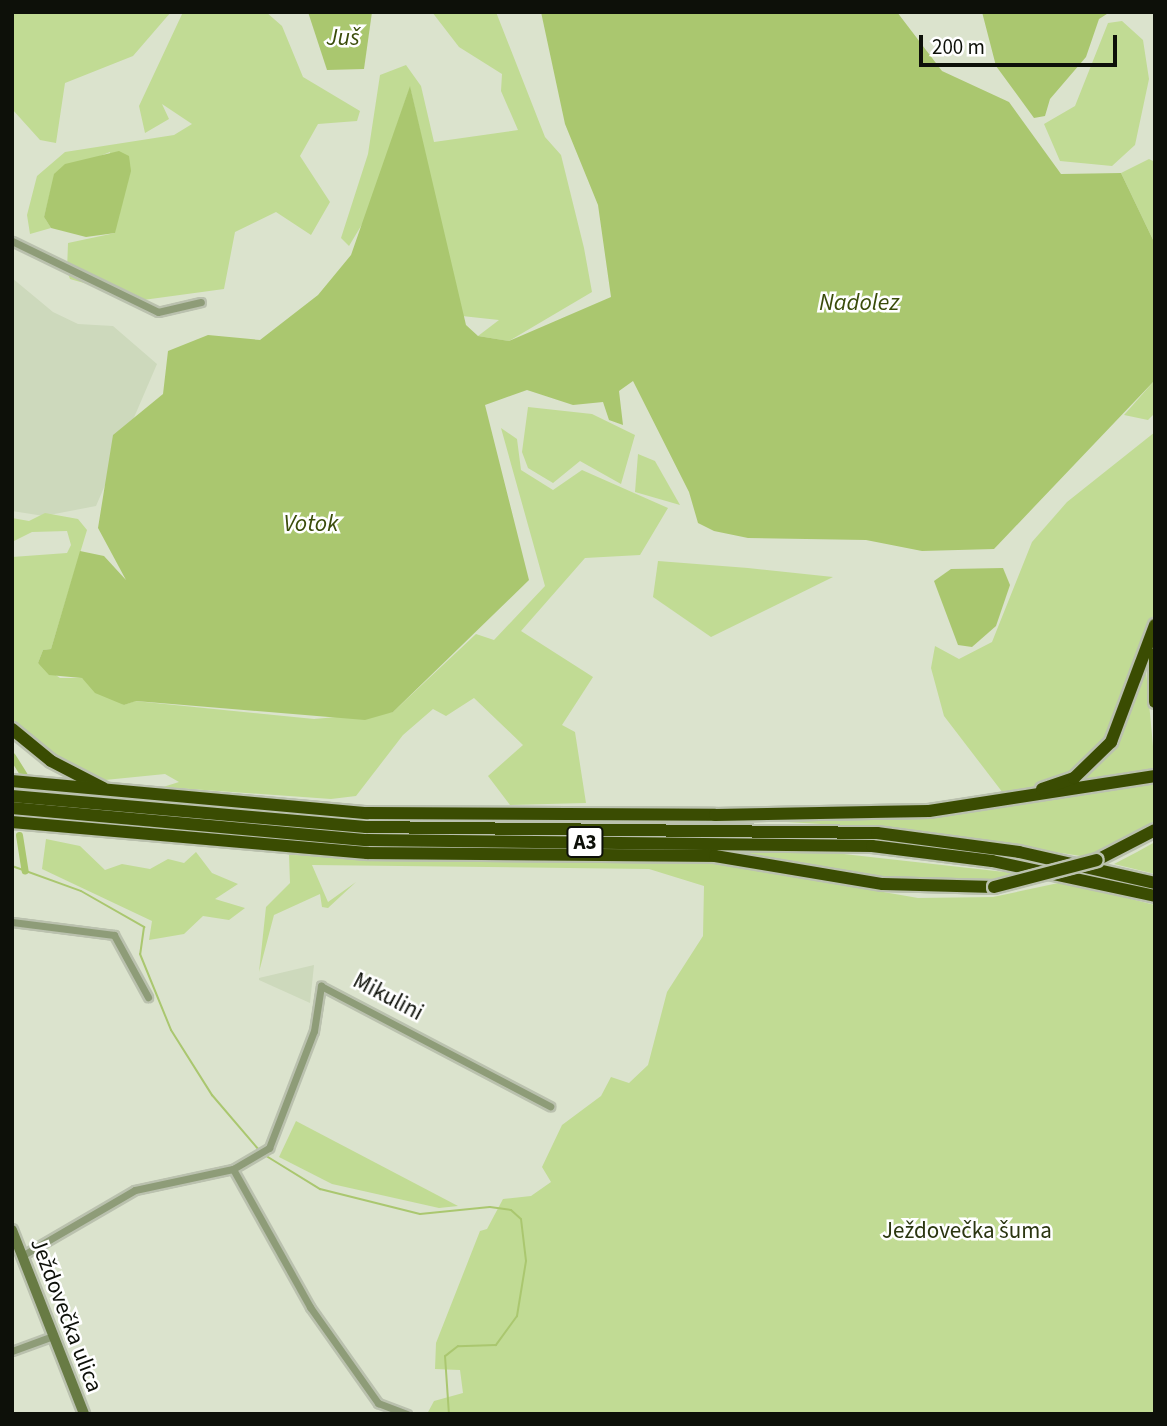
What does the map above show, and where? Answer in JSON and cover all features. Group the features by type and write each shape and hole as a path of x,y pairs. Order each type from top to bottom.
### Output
{"highway":[{"path":"981,805 1059,785 1103,754 1118,730 1155,625"},
{"path":"1155,654 1155,702"},
{"path":"12,729 81,779 148,798"},
{"path":"12,781 148,798 510,816 864,813 981,805 1155,776"},
{"name":"A3","path":"12,796 366,827 877,834 1019,852 1155,883"},
{"name":"A3","path":"12,808 367,840 872,846 1028,867 1155,896"},
{"path":"12,822 367,853 715,856 883,884 994,887 1068,870 1139,841 1155,830"}],"main road":[{"name":"Ježdovečka ulica","path":"12,1230 25,1254 84,1414"}],"street":[{"path":"12,241 158,312 201,302"},
{"path":"12,922 114,935 148,997"},
{"name":"Mikulini","path":"233,1169 258,1158 269,1148 314,1031 321,986 550,1106"},
{"path":"25,1254 135,1190 233,1169 310,1307 377,1404 407,1414"},
{"path":"12,1351 53,1336"}],"shaded area":[{"path":"12,278 53,312 78,324 113,326 157,364 96,506 44,516 12,511"},
{"path":"314,965 310,1003 259,980 259,978"}],"green space":[{"path":"12,12 171,12 133,56 65,83 56,143 40,140 12,109"},
{"path":"183,12 266,12 282,26 303,77 360,111 357,121 318,124 300,156 330,202 311,235 276,212 235,232 224,289 143,300 70,279 67,271 68,243 115,233 110,152 55,174 44,217 51,228 30,234 27,215 37,176 65,152 174,135 192,124 162,104 169,119 145,133 139,106"},
{"path":"432,12 496,12 545,137 561,155 584,248 592,292 509,341 478,336 499,320 462,316 410,87 364,221 349,246 341,238 368,154 380,75 406,65 421,86 434,142 518,130 501,91 502,74 459,47"},
{"path":"1122,21 1143,40 1149,79 1135,145 1112,166 1060,161 1044,124 1075,106 1108,23"},
{"path":"1149,159 1155,162 1155,244 1121,173"},
{"path":"1155,380 1155,413 1148,420 1124,415"},
{"path":"528,407 592,414 635,435 621,484 580,461 553,483 528,468 522,452"},
{"path":"501,428 517,439 521,470 553,490 582,470 668,508 640,555 585,558 521,631 593,677 562,725 575,732 586,803 510,805 488,776 523,745 474,698 446,716 433,709 403,735 356,796 331,799 163,787 179,782 165,774 105,780 71,767 12,719 12,557 67,553 71,545 67,531 32,532 12,542 12,518 29,521 45,513 78,519 87,530 51,649 43,650 38,663 60,678 82,678 124,705 135,701 314,719 393,712 476,634 494,640 545,586"},
{"path":"1155,432 1155,615 1119,715 1084,766 1048,785 1003,793 944,716 931,668 935,646 959,659 992,642 1032,542 1067,502"},
{"path":"638,454 655,461 680,505 635,492"},
{"path":"658,561 833,577 711,637 653,597"},
{"path":"1145,659 1155,768 1068,786 1093,771 1116,743"},
{"path":"1155,783 1155,822 1087,857 908,829 769,821 946,815"},
{"path":"46,839 80,846 105,870 122,864 150,869 168,859 184,863 196,852 212,873 238,884 215,899 245,908 229,920 203,916 184,934 149,940 152,921 42,869"},
{"path":"1155,842 1155,874 1114,864 1137,852"},
{"path":"364,847 817,851 1032,875 993,881 885,879 716,852"},
{"name":"Ježdovečka šuma","path":"289,855 705,861 918,898 993,897 1063,882 1155,905 1155,1414 427,1414 434,1401 463,1393 460,1370 435,1369 436,1343 480,1231 487,1229 503,1199 531,1196 551,1182 542,1167 562,1125 601,1096 611,1077 629,1083 648,1065 667,992 703,936 704,886 649,869 312,865 328,902 356,882 328,908 322,907 320,894 274,915 259,972 266,907 290,883"},
{"path":"296,1121 458,1206 439,1208 332,1184 279,1157"}],"water":[{"name":"Juš","path":"308,12 372,12 364,69 327,70"},
{"name":"Nadolez","path":"541,12 897,12 942,71 1009,102 1061,174 1121,173 1155,244 1155,380 994,549 922,551 866,540 748,538 714,531 698,523 689,492 633,381 619,391 623,425 609,420 603,402 573,405 527,390 485,405 529,580 393,712 365,720 136,701 124,705 95,693 82,678 49,675 38,663 43,650 51,649 80,551 104,556 126,580 98,528 113,435 163,394 168,351 208,335 260,340 318,295 351,255 410,86 466,325 478,336 509,341 611,297 598,205 565,124"},
{"path":"982,12 1110,12 1099,19 1086,57 1050,99 1045,116 1034,118 996,66"},
{"path":"119,151 129,156 131,171 115,233 86,237 51,228 44,217 54,174 65,164"},
{"path":"1003,568 1010,585 996,626 972,647 958,645 934,581 951,569"}],"waterway":[{"path":"12,756 26,778"},
{"path":"19,835 25,871"},
{"path":"12,866 81,891 144,927 140,954 171,1030 212,1095 259,1150"},
{"path":"263,1154 320,1189 420,1214 490,1207 511,1210 521,1219 526,1261 517,1316 496,1345 458,1346 445,1356 449,1414"}],"water label":[{"name":"Votok","path":"311,524"}]}
